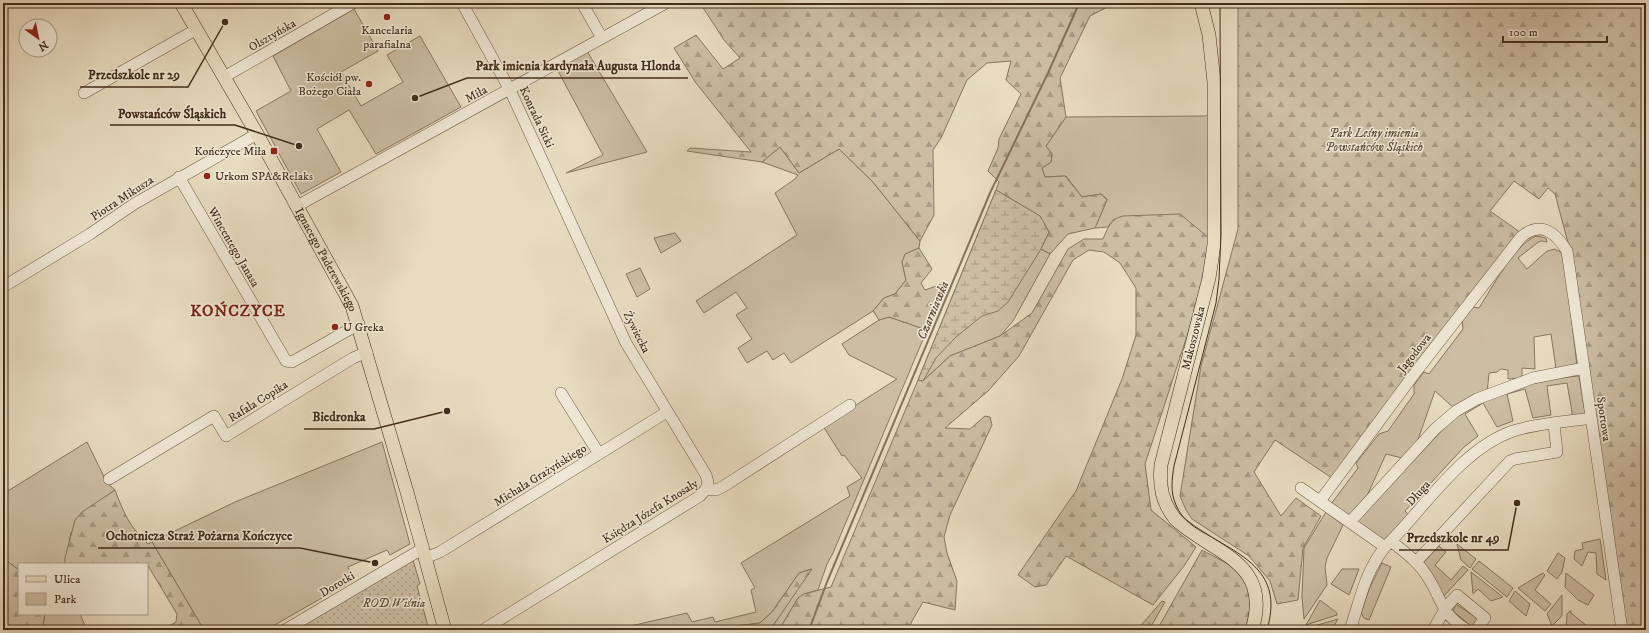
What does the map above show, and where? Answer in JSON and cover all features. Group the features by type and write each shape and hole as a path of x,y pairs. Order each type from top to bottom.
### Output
{"main road":[{"name":"Ignacego Paderewskiego","path":"181,3 344,289 359,324 445,630"},
{"name":"Makoszowska","path":"1200,3 1209,35 1214,82 1214,245 1209,278 1161,465 1160,487 1169,511 1176,520 1236,560 1248,576 1256,601 1256,611 1252,630"}],"street":[{"name":"Olsztyńska","path":"224,77 353,3"},
{"name":"Konrada Sitki","path":"462,3 510,90 552,181"},
{"path":"582,3 602,38"},
{"name":"Miła","path":"297,206 666,3"},
{"path":"84,93 197,29"},
{"name":"Piotra Mikusza","path":"3,287 180,177 257,134"},
{"name":"Wincentego Janasa","path":"180,177 286,361 292,362 359,324"},
{"name":"Żywiecka","path":"552,181 626,343 706,475 708,482 706,489"},
{"name":"Sportowa","path":"1536,229 1552,233 1567,252 1622,630"},
{"name":"Jagodowa","path":"1320,501 1418,369 1521,237 1527,232 1536,229"},
{"name":"Rafała Copika","path":"109,479 214,416 226,436 354,358 367,352"},
{"path":"1350,522 1435,429 1456,411 1477,399 1533,378 1584,368"},
{"path":"561,393 599,454"},
{"name":"Księdza Józefa Knosały","path":"483,630 700,496 706,489 716,490 724,486 850,404"},
{"name":"Michała Grażyńskiego","path":"423,553 446,548 667,412"},
{"name":"Długa","path":"1350,630 1367,574 1388,544 1476,450 1496,438 1513,431 1591,418"},
{"path":"1416,562 1510,462 1515,459 1557,452 1554,424"},
{"path":"1301,488 1350,522 1416,562 1431,583 1445,612 1467,630"},
{"name":"Dorotki","path":"286,630 423,553"},
{"path":"1433,630 1445,612 1447,606 1457,595 1485,618 1476,630"}],"green space":[{"path":"700,3 1115,3 1090,16 1060,78 1066,117 1046,146 1052,154 1051,162 1042,168 1045,177 1065,176 1082,197 1101,194 1107,200 1095,228 1068,234 1050,254 1041,249 1049,232 1040,216 996,190 999,182 988,171 998,148 999,139 1021,94 1006,80 1011,61 987,63 967,80 941,138 933,150 934,215 920,241 873,182 839,149 799,173 780,147 762,162 687,151 690,148 751,152 696,83 674,48 696,35 723,69 740,58 724,40"},
{"name":"Park Leśny imienia Powstańców Śląskich","path":"1238,3 1480,3 1491,6 1543,5 1545,3 1646,3 1646,630 1626,630 1570,250 1555,194 1548,188 1539,199 1514,181 1490,211 1521,233 1332,478 1275,440 1254,472 1281,516 1296,498 1321,516 1303,548 1298,600 1277,604 1270,581 1249,556 1192,519 1186,510 1180,496 1201,366 1238,229"},
{"path":"354,9 378,51 341,72 361,106 403,82 387,55 420,36 461,107 376,154 349,110 317,129 341,172 301,194 256,111 291,91 273,56"},
{"path":"587,51 647,152 566,173 603,155 557,69"},
{"path":"1209,114 1209,238 1114,219 1108,227 1095,228 1107,199 1101,194 1082,197 1066,176 1044,177 1042,168 1051,162 1052,154 1046,146 1066,117 1205,116"},
{"path":"780,147 799,173 839,149 873,182 920,241 919,248 905,255 902,262 906,280 895,294 884,298 873,311 791,363 784,353 773,360 767,351 747,363 738,348 752,339 736,315 747,308 736,292 704,313 696,301 797,235 775,193 795,179 798,175 762,162"},
{"path":"996,190 1041,249 1050,254 1013,321 1000,336 950,356 923,381 918,380"},
{"path":"996,190 1040,216 1049,232 1041,249 1008,302 998,311 982,316 956,337 936,358 923,381 918,380"},
{"path":"1180,214 1209,238 1204,273 1189,330 1145,464 1151,510 1196,547 1184,566 1153,605 1066,556 1046,585 1035,587 1018,575 1076,491 1122,379 1136,335 1136,288 1120,263 1104,252 1089,250 1073,260 1019,356 988,391 945,428 970,429 985,416 990,417 992,425 950,515 944,537 947,553 957,581 955,610 923,602 908,630 779,630 798,598 804,594 831,587 918,380 923,381 950,356 1000,336 1032,313 1068,249 1084,239 1103,239 1108,227 1119,217"},
{"path":"675,233 681,241 661,253 654,238"},
{"path":"1536,236 1546,238 1547,242 1541,241 1537,243 1518,258 1527,269 1547,251 1555,249 1564,254 1577,366 1556,369 1551,334 1534,337 1535,369 1522,368 1522,378 1508,379 1508,370 1501,369 1497,372 1489,373 1487,394 1455,409 1435,391 1414,451 1406,459 1386,454 1361,509 1351,518 1331,504 1358,468 1356,463 1379,434 1388,431 1414,394 1414,385 1424,372 1429,374 1463,329 1462,319 1473,307 1479,308 1512,257 1528,241"},
{"path":"919,248 932,269 921,283 925,290 942,284 947,286 927,330 889,317 879,320 873,311 884,298 895,294 906,280 902,262 905,254"},
{"path":"640,268 650,289 637,297 626,274"},
{"path":"889,317 927,330 827,564 818,590 804,594 798,598 779,630 770,630 811,569 799,573 772,612 760,623 735,626 729,630 613,630 687,613 692,622 713,617 715,622 756,612 751,590 755,588 741,563 850,496 847,487 862,478 844,455 842,456 823,426 897,379 849,355 842,344 879,320"},
{"path":"1579,376 1585,413 1581,416 1573,418 1567,383 1547,386 1551,415 1533,418 1525,389 1507,394 1513,421 1497,427 1483,403 1465,414 1478,436 1464,447 1405,511 1410,517 1385,542 1356,522 1450,422 1479,404 1512,390 1546,381"},
{"path":"87,442 107,483 115,490 108,495 71,532 65,563 18,563 18,569 3,558 3,494"},
{"path":"382,442 410,544 390,555 387,550 348,567 353,580 266,630 204,630 152,542 235,502"},
{"path":"115,490 132,526 148,544 152,542 204,630 162,630 176,622 177,614 148,566 148,563 65,563 75,520 82,512"},
{"path":"1326,512 1343,525 1327,558 1325,567 1327,585 1304,619 1302,597 1304,548"},
{"path":"1600,539 1606,580 1597,574 1596,553 1588,552 1582,566 1574,559 1575,551 1583,549 1582,543"},
{"path":"1457,544 1476,559 1470,568 1461,560"},
{"path":"1439,546 1446,552 1435,565 1451,580 1463,566 1468,570 1443,597 1423,563"},
{"path":"1202,550 1237,570 1248,586 1250,608 1245,630 1157,630"},
{"path":"1558,553 1565,558 1562,572 1557,579 1547,571"},
{"path":"3,558 18,569 18,615 45,615 42,630 3,630"},
{"name":"ROD Wiśnia","path":"413,560 420,584 417,586 429,630 295,630"},
{"path":"1479,561 1513,588 1507,597 1472,569"},
{"path":"1382,563 1391,567 1369,620 1364,618 1361,613 1370,587"},
{"path":"812,569 770,630 729,630 735,626 760,623 772,612 799,573"},
{"path":"1342,569 1359,569 1349,595 1331,584"},
{"path":"1471,572 1503,597 1491,601 1478,589 1473,594"},
{"path":"1543,573 1545,575 1535,590 1551,604 1545,611 1518,588"},
{"path":"1566,573 1594,595 1588,605 1578,600 1565,587"},
{"path":"1515,591 1530,604 1526,616 1509,601"},
{"path":"1562,595 1562,616 1552,626 1547,614"},
{"path":"1320,600 1337,613 1337,615 1306,625"},
{"path":"1162,601 1165,602 1149,630 1137,630"},
{"path":"1456,604 1478,619 1472,627 1453,611"},
{"path":"1570,611 1592,630 1566,630 1567,614"},
{"path":"45,615 80,615 87,630 42,630"},
{"path":"1338,619 1332,630 1307,630 1307,628"}],"waterway":[{"name":"Czarniawka","path":"809,630 827,582 990,193 1048,73 1077,8 1084,3"}],"tram line":[{"path":"1220,3 1221,235 1219,279 1216,303 1174,466 1172,490 1174,500 1179,510 1189,523 1237,552 1259,571 1266,582 1270,595 1271,611 1267,630"}],"place":[{"name":"Kancelaria parafialna","path":"387,17"},
{"name":"Przedszkole nr 29","path":"225,22"},
{"name":"Kościół pw. Bożego Ciała","path":"369,84"},
{"name":"Park imienia kardynała Augusta Hlonda","path":"415,98"},
{"name":"Powstańców Śląskich","path":"299,146"},
{"name":"Kończyce Miła","path":"274,151"},
{"name":"Urkom SPA&Relaks","path":"207,176"},
{"name":"U Greka","path":"335,327"},
{"name":"Biedronka","path":"447,411"},
{"name":"Przedszkole nr 49","path":"1517,503"},
{"name":"Ochotnicza Straż Pożarna Kończyce","path":"375,563"}],"district":[{"name":"KOŃCZYCE","path":"238,310"}]}
